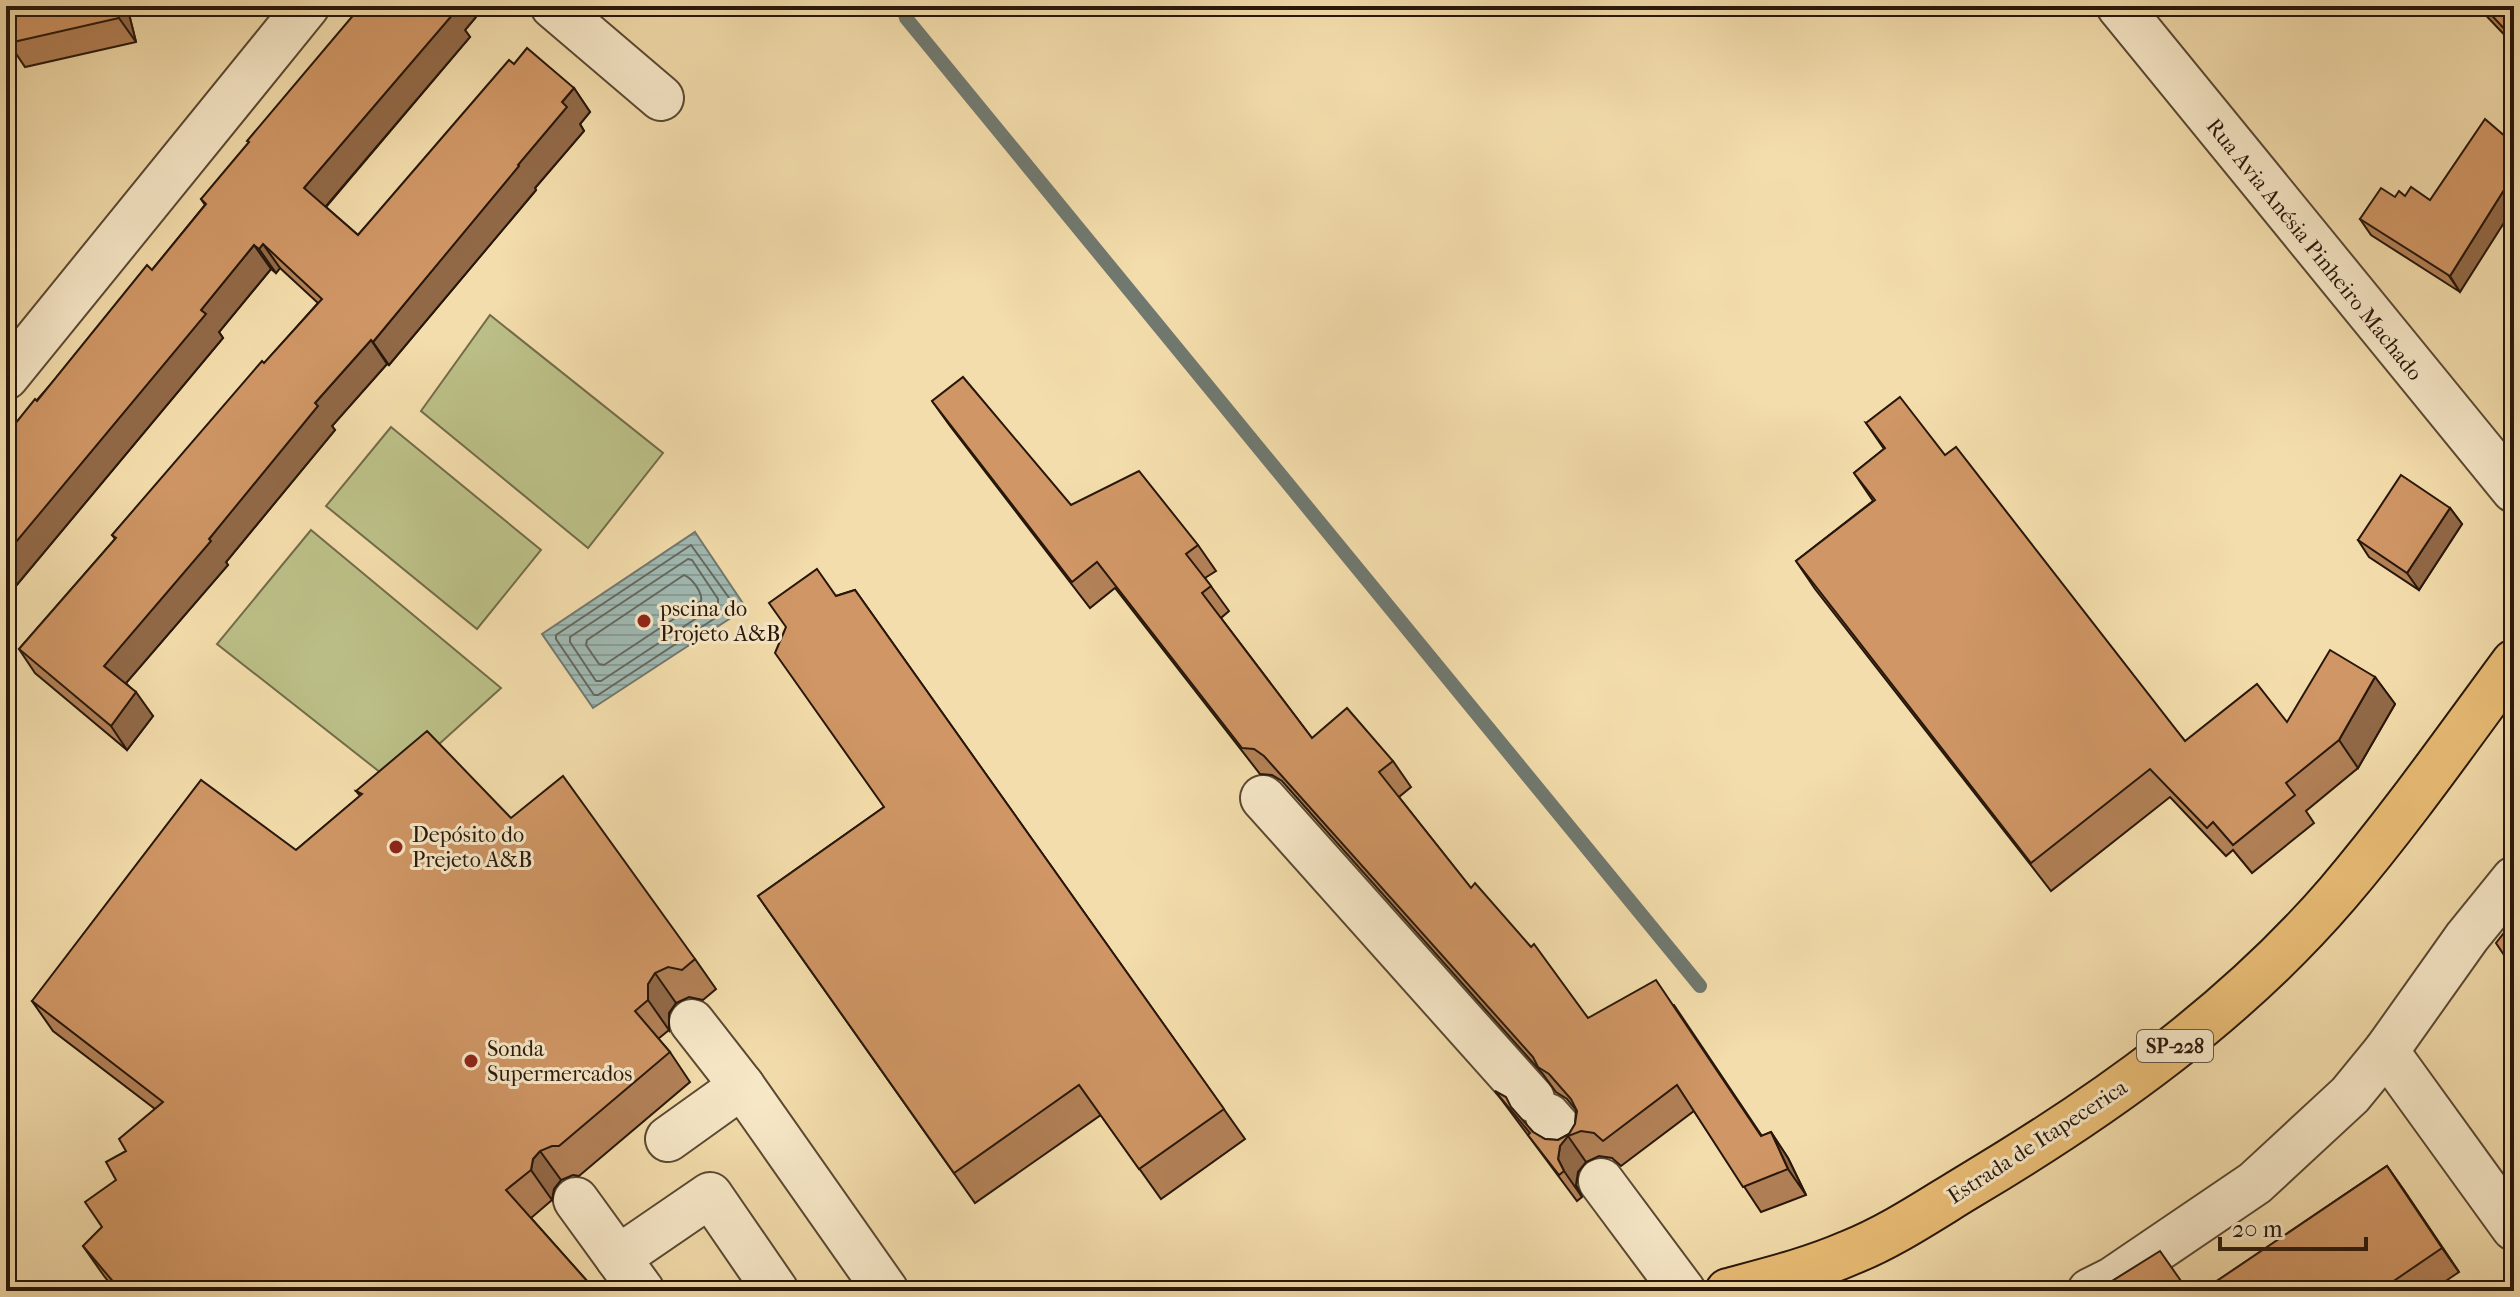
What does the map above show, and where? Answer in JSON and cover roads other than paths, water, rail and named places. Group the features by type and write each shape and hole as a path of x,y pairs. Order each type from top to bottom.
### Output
{"main road":[{"name":"Estrada de Itapecerica","path":"1728,1291 1802,1271 1852,1252 1905,1225 2033,1148 2134,1079 2241,994 2338,894 2514,662"}],"street":[{"path":"6,377 307,6"},
{"path":"553,6 661,98"},
{"name":"Rua Avia Anésia Pinheiro Machado","path":"2119,6 2514,490"},
{"path":"1263,798 1550,1119"},
{"path":"2090,1291 2124,1272 2255,1183 2350,1095 2514,879"},
{"path":"692,1022 742,1086 886,1291"},
{"path":"2386,1051 2514,1228"},
{"path":"668,1139 742,1086"},
{"path":"1601,1181 1683,1291"},
{"path":"576,1200 630,1275 710,1195 776,1291"}],"water":[{"name":"pscina do Projeto A&B","path":"695,532 746,608 593,708 542,634"}],"waterway":[{"path":"903,6 906,18 1700,986"}],"place":[{"name":"pscina do Projeto A&B","path":"644,621"},
{"name":"Depósito do Prejeto A&B","path":"396,847"},
{"name":"Sonda Supermercados","path":"471,1061"}]}
